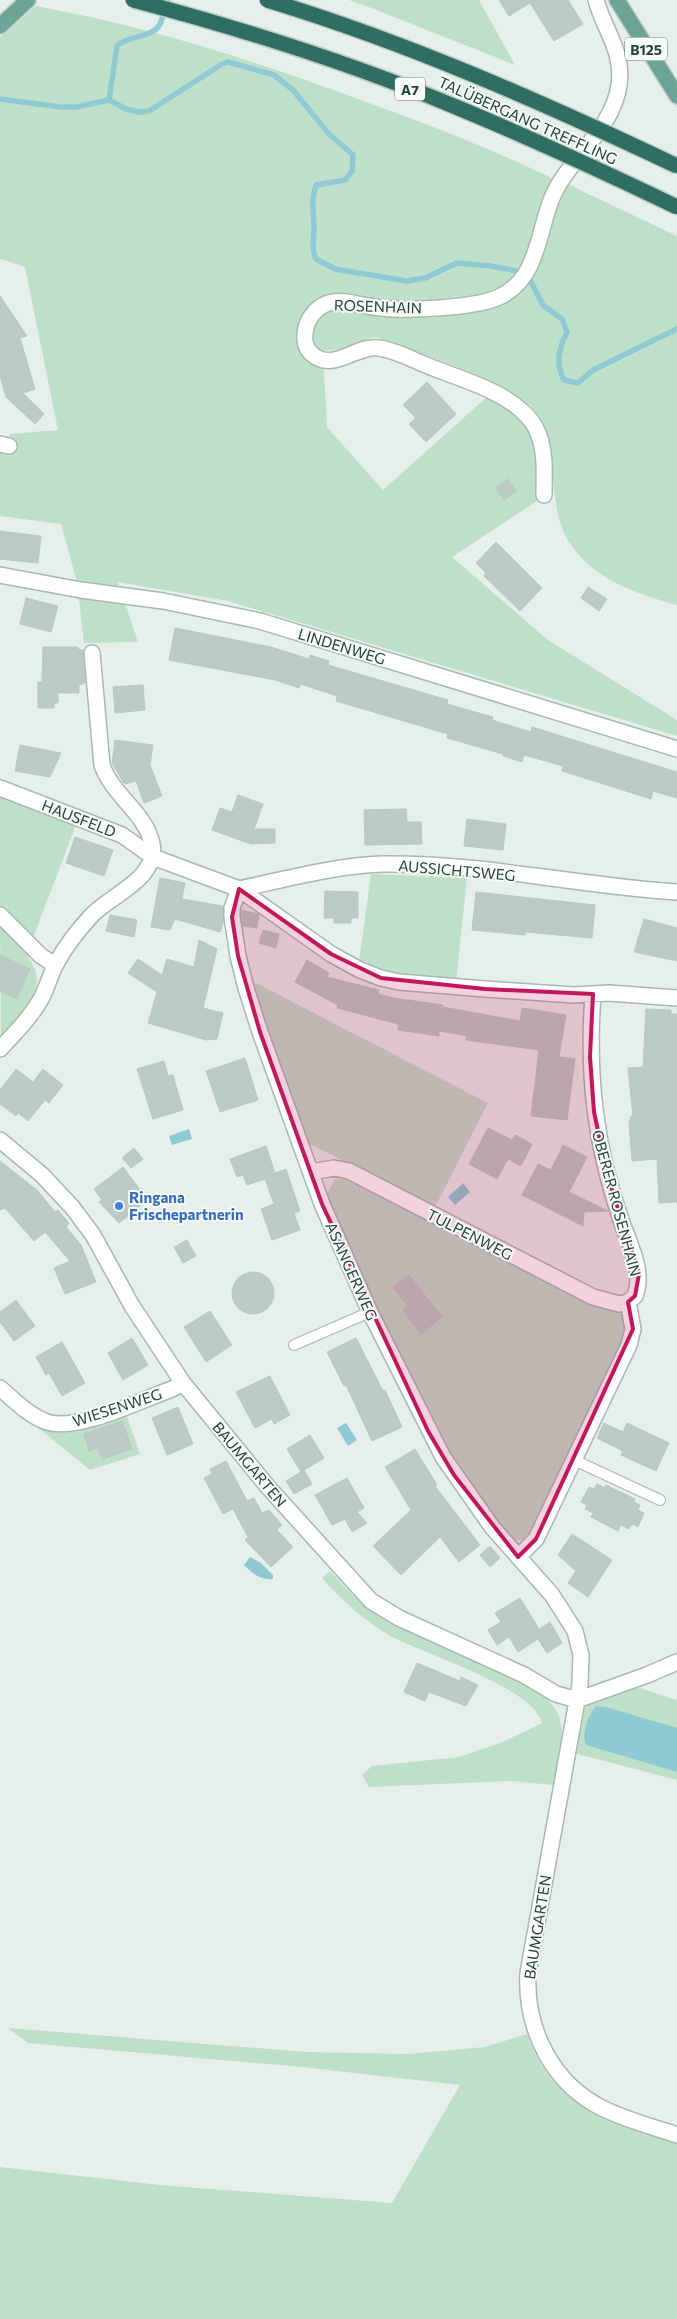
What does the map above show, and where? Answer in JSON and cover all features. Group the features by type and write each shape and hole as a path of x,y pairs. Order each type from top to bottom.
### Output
{"highway":[{"name":"TALÜBERGANG TREFFLING","path":"133,0 198,17 369,73 456,106 677,207"},
{"name":"TALÜBERGANG TREFFLING","path":"267,0 383,39 479,76 677,166"}],"main road":[{"path":"0,26 28,0"},
{"name":"B125","path":"617,0 677,96"}],"street":[{"name":"ROSENHAIN","path":"544,495 542,448 538,433 522,410 505,400 399,354 378,347 367,348 341,359 319,359 310,353 304,337 308,321 315,311 328,303 339,302 384,309 476,303 496,298 521,281 535,254 551,200 558,185 587,148 616,98 619,84 617,52 596,0"},
{"name":"LINDENWEG","path":"0,575 80,590 163,601 260,621 677,749"},
{"path":"0,1049 33,1012 42,997 55,965 93,914 143,876 153,857 152,844 145,828 106,777 102,765 92,653"},
{"name":"HAUSFELD","path":"0,788 122,835 153,857"},
{"path":"153,857 238,888 304,937 331,954 360,970 381,978 399,982 573,995 645,994 677,998"},
{"name":"AUSSICHTSWEG","path":"238,888 349,866 384,864 429,865 570,880 619,888 677,892"},
{"name":"ASANGERWEG","path":"238,888 232,908 238,956 260,1032 322,1204 370,1312 443,1457 466,1493 518,1558 552,1595 575,1631 581,1656 577,1700"},
{"path":"0,915 41,956 55,965"},
{"name":"OBERER ROSENHAIN","path":"593,994 590,1057 594,1112 608,1177 639,1274 635,1296 628,1302"},
{"name":"BAUMGARTEN","path":"0,1140 42,1175 72,1207 93,1235 132,1306 183,1383 268,1486 371,1600 399,1618 524,1675 556,1694 577,1700 528,1973 529,2008 541,2047 557,2072 576,2090 603,2108 677,2135"},
{"name":"TULPENWEG","path":"310,1172 334,1168 349,1171 593,1297 619,1304 628,1302"},
{"path":"518,1558 536,1539 629,1345 633,1329 628,1302"},
{"name":"WIESENWEG","path":"0,1388 28,1411 46,1422 65,1424 84,1422 172,1389 183,1383"},
{"path":"577,1700 677,1662"}],"lane":[{"path":"294,1346 370,1312"},
{"path":"574,1460 660,1500"}],"highlighted area":[{"path":"239,889 331,954 381,978 485,989 593,994 590,1057 594,1112 608,1177 639,1274 635,1296 628,1302 633,1329 536,1539 518,1557 454,1475 428,1431 322,1204 260,1032 238,956 232,917"}],"green space":[{"path":"349,0 479,0 515,65 369,7"},
{"path":"36,6 118,23 199,45 279,71 482,146 554,179 538,231 527,258 514,278 501,288 467,298 428,301 336,296 310,309 298,321 298,328 305,349 313,361 324,370 327,427 383,490 488,396 523,418 537,447 537,501 452,557 548,640 677,720 677,736 228,601 118,582 138,642 84,643 77,582 61,524 0,516 0,449 16,450 14,441 9,434 58,430 25,267 0,259 0,37"},
{"path":"565,183 677,236 677,605 631,590 603,575 590,566 569,542 561,526 555,499 550,448 544,425 535,411 523,400 506,389 461,368 375,337 332,350 317,349 311,340 313,319 330,306 468,308 522,284"},
{"path":"0,796 76,825 33,938 0,906"},
{"path":"371,874 467,878 456,982 390,975 359,962"},
{"path":"0,925 28,956 35,968 37,980 35,992 28,1004 1,1037"},
{"path":"250,980 488,1103 435,1207 310,1144 265,1031"},
{"path":"347,1178 585,1301 621,1314 626,1334 532,1532 521,1540 512,1539 506,1533 466,1479 442,1441 399,1362 326,1196 335,1179"},
{"path":"126,1414 140,1454 90,1470 37,1427 60,1433 71,1432 93,1427"},
{"path":"330,1571 359,1601 380,1617 399,1627 504,1671 528,1684 547,1699 558,1714 562,1731 554,1785 510,1781 369,1787 362,1775 372,1766 459,1757 503,1742 542,1723 534,1709 519,1696 474,1672 405,1643 370,1623 345,1602 322,1578"},
{"path":"630,1685 677,1700 677,1780 574,1753 583,1713 587,1704"},
{"path":"8,2028 307,2052 408,2054 485,2047 527,2034 542,2066 554,2082 568,2095 602,2116 677,2142 677,2319 0,2319 0,2167 160,2185 392,2203 460,2085 302,2067 28,2043"}],"water":[{"path":"189,1129 192,1139 172,1145 169,1136"},
{"path":"463,1183 470,1192 455,1205 448,1197"},
{"path":"346,1423 357,1440 348,1446 337,1428"},
{"path":"250,1557 261,1563 273,1575 273,1579 261,1578 247,1568 244,1565"},
{"path":"596,1706 606,1707 677,1728 677,1772 586,1745 584,1736 586,1725 590,1714"}],"building":[{"path":"499,0 568,0 583,24 554,41 530,3 509,16"},
{"path":"0,296 27,336 20,338 35,389 23,393 44,414 35,424 6,397 0,376 0,369 2,372 0,364"},
{"path":"427,382 456,414 426,442 409,424 416,418 403,405"},
{"path":"508,479 517,491 504,500 495,488"},
{"path":"0,531 41,536 38,563 0,559"},
{"path":"496,542 542,588 520,611 484,576 486,573 476,563"},
{"path":"588,587 607,599 599,611 581,598"},
{"path":"26,598 58,606 51,632 20,624"},
{"path":"175,628 271,647 309,659 310,655 329,661 328,665 448,700 447,704 493,717 492,720 531,732 532,727 677,772 677,798 653,791 651,799 562,771 563,766 524,755 522,762 503,756 503,754 447,738 448,734 336,701 337,696 301,684 299,688 275,680 169,660"},
{"path":"43,647 78,647 78,649 83,650 85,683 79,685 79,693 58,693 58,703 54,703 54,708 38,708 38,682 42,682"},
{"path":"143,685 145,710 115,713 113,687"},
{"path":"115,740 153,745 150,765 162,796 144,803 136,781 125,784 123,782 112,763"},
{"path":"20,745 61,753 50,777 15,771"},
{"path":"238,795 263,804 254,829 275,829 275,843 251,844 212,830 220,808 232,812"},
{"path":"406,809 407,822 421,822 422,844 365,845 364,810"},
{"path":"467,819 506,824 503,850 464,846"},
{"path":"75,837 113,850 104,876 66,863"},
{"path":"160,878 185,883 182,899 223,906 223,923 220,932 175,919 170,930 151,927"},
{"path":"325,891 358,892 358,918 351,918 351,923 334,923 334,918 324,918"},
{"path":"476,892 595,905 592,938 525,932 525,935 472,930"},
{"path":"241,910 259,914 257,928 243,926"},
{"path":"110,915 137,920 134,937 106,931"},
{"path":"644,919 677,928 677,961 634,952"},
{"path":"263,930 279,934 276,948 259,943"},
{"path":"199,940 217,949 203,1008 223,1013 217,1039 206,1040 148,1023 157,992 128,973 138,959 162,975 167,959 194,967"},
{"path":"0,955 30,969 17,999 0,991"},
{"path":"307,960 329,973 327,977 379,990 378,994 394,998 443,1005 443,1007 520,1021 522,1008 566,1015 559,1057 575,1059 567,1120 531,1116 539,1050 466,1040 467,1036 439,1031 439,1036 398,1030 398,1024 337,1008 338,1005 295,982"},
{"path":"646,1009 671,1010 671,1014 677,1014 677,1202 659,1203 657,1159 632,1161 629,1123 631,1116 633,1116 628,1068 643,1067"},
{"path":"245,1058 258,1100 220,1112 206,1071"},
{"path":"164,1061 168,1076 173,1075 183,1110 153,1119 137,1069"},
{"path":"16,1069 33,1082 43,1069 63,1085 49,1103 45,1100 28,1121 18,1113 16,1116 0,1104 0,1090"},
{"path":"488,1128 512,1140 515,1135 532,1144 521,1166 508,1159 497,1179 469,1164"},
{"path":"563,1145 587,1157 569,1192 608,1211 584,1212 583,1226 522,1195 538,1164 551,1170"},
{"path":"266,1146 275,1173 286,1169 300,1211 294,1213 300,1230 272,1240 261,1209 274,1204 265,1179 247,1185 243,1175 237,1177 230,1159"},
{"path":"134,1148 143,1159 131,1168 122,1158"},
{"path":"0,1161 37,1190 55,1212 58,1210 69,1223 66,1227 81,1245 96,1282 65,1294 54,1268 70,1261 45,1232 34,1241 5,1208 0,1210"},
{"path":"123,1167 141,1191 140,1197 144,1203 119,1223 99,1202 102,1200 94,1189"},
{"path":"187,1240 196,1256 183,1263 174,1247"},
{"path":"253,1272 268,1278 274,1293 268,1308 253,1314 238,1308 232,1293 238,1278"},
{"path":"409,1275 442,1317 421,1334 403,1310 408,1306 393,1287"},
{"path":"16,1300 35,1326 14,1341 0,1322 0,1312"},
{"path":"210,1311 232,1345 206,1362 184,1327"},
{"path":"132,1338 148,1365 123,1380 108,1353"},
{"path":"356,1338 383,1391 385,1390 402,1427 372,1441 346,1385 344,1386 327,1352"},
{"path":"62,1342 85,1383 62,1396 49,1373 46,1375 36,1357"},
{"path":"270,1376 290,1415 274,1424 272,1419 255,1428 236,1392"},
{"path":"178,1407 193,1444 167,1455 152,1418"},
{"path":"122,1421 132,1449 102,1459 98,1448 89,1451 84,1434"},
{"path":"604,1423 623,1432 627,1423 669,1443 656,1471 621,1455 623,1451 597,1438"},
{"path":"310,1435 324,1458 304,1470 312,1484 294,1494 286,1481 301,1472 287,1449"},
{"path":"415,1449 437,1485 435,1486 480,1545 459,1562 440,1537 401,1575 373,1546 411,1510 385,1467"},
{"path":"226,1461 247,1501 254,1498 262,1513 269,1510 282,1525 277,1530 293,1547 271,1567 245,1540 248,1537 233,1509 223,1514 204,1478 212,1474 210,1469"},
{"path":"347,1478 364,1508 357,1512 367,1523 352,1532 345,1519 332,1525 315,1495"},
{"path":"597,1484 605,1488 606,1485 635,1499 634,1502 640,1505 638,1510 644,1513 638,1527 632,1524 629,1529 621,1525 618,1531 591,1517 593,1513 585,1509 587,1505 581,1502 589,1487 594,1489"},
{"path":"572,1534 612,1560 588,1597 568,1583 576,1571 558,1555"},
{"path":"490,1546 500,1558 490,1567 480,1555"},
{"path":"520,1598 539,1629 550,1622 562,1643 547,1653 538,1639 518,1652 509,1637 497,1645 488,1630 501,1622 495,1613"},
{"path":"417,1663 460,1681 461,1677 478,1685 466,1706 429,1692 425,1701 404,1692"}],"waterway":[{"path":"109,100 117,46 127,40 155,30 162,20 167,0"},
{"path":"0,99 61,107 76,107 109,100 126,109 139,112 149,111 228,62 274,75 293,90 329,134 353,155 352,171 345,180 316,185 313,196 313,245 316,259 335,269 407,281 425,278 457,263 491,266 517,271"},
{"path":"530,280 543,305 562,319 567,332 559,356 561,374 564,380 578,383 593,370 677,329"}],"place":[{"name":"Ringana Frischepartnerin","path":"119,1206"}]}
